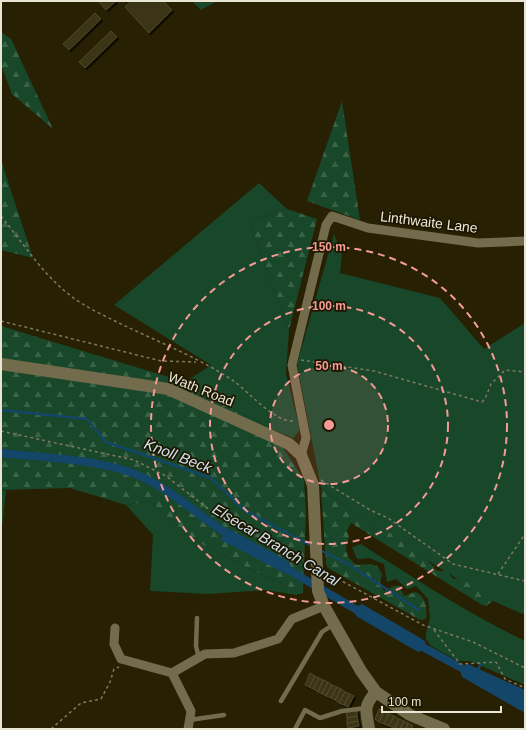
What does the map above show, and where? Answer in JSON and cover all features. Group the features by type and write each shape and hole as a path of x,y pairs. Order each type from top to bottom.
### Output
{"main road":[{"name":"Wath Road","path":"1,364 168,389 289,444 301,455 314,485 317,567"},
{"path":"317,567 318,592 324,606 361,671 376,692 410,715 444,729"},
{"path":"369,729 366,708 369,699 376,692"}],"street":[{"name":"Linthwaite Lane","path":"294,358 326,225 332,216 368,228 478,243 525,241"},
{"path":"294,358 292,366 306,438 301,455"},
{"path":"172,674 205,654 234,653 278,639 292,619 324,606"},
{"path":"115,628 114,644 121,659 172,674 191,711 188,724"}],"lane":[{"path":"197,618 196,646 199,658"},
{"path":"281,701 322,632 334,624"},
{"path":"295,729 305,710 320,718 342,711 366,708"},
{"path":"188,724 224,715"}],"path":[{"path":"1,216 48,274 71,296 105,316 235,382 275,414 289,421 303,420"},
{"path":"1,321 160,361 198,362"},
{"path":"294,358 374,371 482,402 485,399 491,384 505,370 525,372"},
{"path":"1,431 134,460 166,476 211,511 416,621 473,642 525,668"},
{"path":"308,472 370,510 388,518 453,564 525,581"},
{"path":"498,574 525,534"},
{"path":"433,628 460,664 496,662"},
{"path":"496,662 499,656"},
{"path":"496,662 505,679 525,688"},
{"path":"50,729 82,703 100,698 110,682 114,669 120,666"}],"green space":[{"path":"192,1 217,1 201,10"},
{"path":"1,32 11,39 53,129 12,94 1,65"},
{"path":"342,101 360,220 307,201"},
{"path":"1,160 33,258 1,250"},
{"path":"259,183 287,209 249,222 289,330 286,374 300,430 293,438 271,429 185,382 211,365 114,305"},
{"path":"287,209 317,219 289,330 249,222"},
{"path":"334,234 342,253 340,273 440,298 484,349 525,323 525,615 493,601 377,529 321,488 297,364"},
{"path":"1,326 185,382 271,429 304,480 306,512 303,593 254,571 190,538 150,501 126,505 70,488 1,490"},
{"path":"321,488 377,529 383,532 388,531 399,541 405,542 409,547 430,563 437,571 447,571 452,578 465,581 491,596 493,601 486,606 482,605 351,523 347,530 349,537 346,544 346,550 348,557 356,565 371,564 377,566 382,574 380,584 384,591 394,586 399,586 404,596 415,592 419,594 425,603 426,619 420,620 328,568 326,564"},
{"path":"1,490 6,491 1,536"},
{"path":"150,501 190,538 254,571 303,593 296,595 266,590 208,594 150,591 153,535 126,505"},
{"path":"361,544 462,607 525,641 525,685 470,661 458,661 431,646 426,639 430,618 428,599 416,586 407,589 396,579 387,582 384,564 369,558 357,559 352,547"}],"water":[{"path":"227,528 286,560 292,568 286,574 221,540"},
{"path":"362,604 425,641 427,649 418,652 356,616 354,608"},
{"path":"468,664 525,690 525,713 462,677 459,667"}],"building":[{"path":"98,1 116,1 106,10"},
{"path":"132,1 163,1 172,10 149,33 125,7"},
{"path":"95,13 101,19 69,50 63,44"},
{"path":"111,31 117,37 85,68 79,62"},
{"path":"310,673 315,676 309,687 305,685"},
{"path":"315,676 319,678 313,689 309,687"},
{"path":"319,678 323,680 318,692 313,689"},
{"path":"323,680 328,682 322,694 318,692"},
{"path":"328,682 332,685 326,696 322,694"},
{"path":"332,685 337,687 331,698 326,696"},
{"path":"337,687 341,689 335,700 331,698"},
{"path":"341,689 345,692 339,703 335,700"},
{"path":"345,692 350,694 344,705 339,703"},
{"path":"350,694 354,696 348,707 344,705"},
{"path":"379,709 384,711 379,722 375,719"},
{"path":"357,711 357,716 347,718 346,712"},
{"path":"384,711 389,714 384,724 379,722"},
{"path":"389,714 394,716 389,726 384,724"},
{"path":"357,716 358,721 347,723 347,718"},
{"path":"394,716 399,719 394,728 389,726"},
{"path":"399,719 404,721 400,729 395,729"},
{"path":"358,721 359,726 348,728 347,723"},
{"path":"404,721 408,723 406,729 400,729"},
{"path":"408,723 413,726 412,729 406,729"}],"waterway":[{"name":"Knoll Beck","path":"1,410 87,419 106,442 211,478 244,510 312,546"},
{"name":"Elsecar Branch Canal","path":"1,453 73,460 110,466 127,471 166,490 222,531 234,538"},
{"name":"Knoll Beck","path":"320,550 348,564 419,610"},
{"name":"Elsecar Branch Canal","path":"280,565 362,613"},
{"name":"Elsecar Branch Canal","path":"417,644 469,672"},
{"path":"478,669 481,664"}]}
